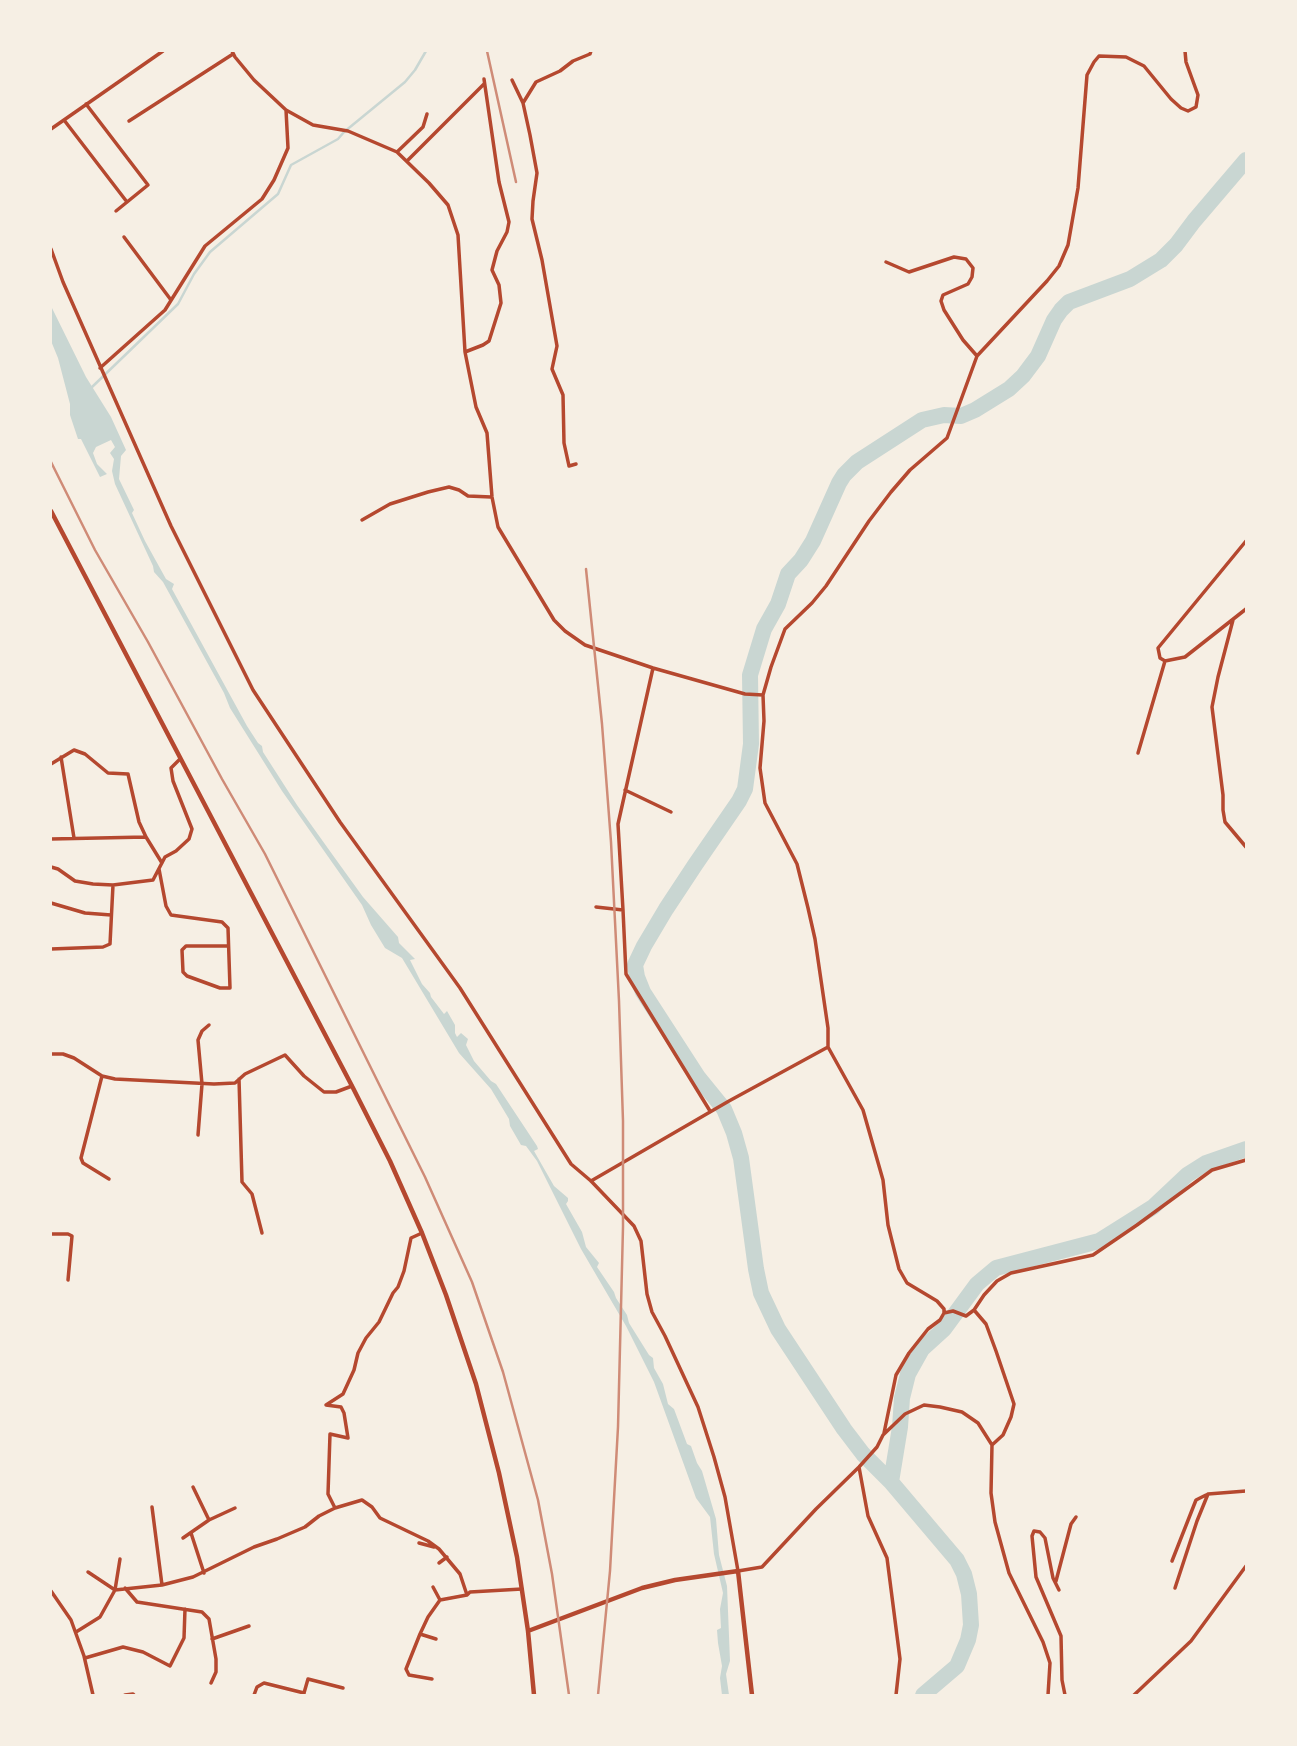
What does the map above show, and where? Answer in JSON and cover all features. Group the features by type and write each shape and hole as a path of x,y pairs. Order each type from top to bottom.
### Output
{"street":[{"path":"51,129 163,51"},
{"path":"523,103 536,82 560,71 591,51"},
{"path":"528,1631 642,1588 675,1580 762,1567 877,1447 883,1435 896,1375 909,1353 944,1313 937,1301 907,1283 899,1269 888,1225 883,1180 863,1111 828,1047 828,1028 815,939 797,864 765,803 760,768 764,721 762,695 785,629 826,586 891,492 947,438 977,356 1059,266 1068,245 1078,188 1087,75 1094,62 1099,56 1126,57 1144,66 1171,99 1188,111 1195,107 1198,95 1186,62 1185,51"},
{"path":"129,121 232,52 254,80 286,110 313,125 348,131 397,152 407,161 448,205 453,218 458,235 465,352 476,407 487,433 492,497 498,527 554,620 585,645 745,694 762,695"},
{"path":"512,80 523,103 537,173 533,219 556,346 552,369 563,396 564,443 569,466 576,464"},
{"path":"407,161 484,81 499,182 509,222 492,270 499,285 501,303 489,341 465,352"},
{"path":"86,104 148,185 116,211"},
{"path":"101,370 165,310 205,246 262,199 288,148 286,110"},
{"path":"397,152 423,127 428,114"},
{"path":"64,120 127,202"},
{"path":"124,237 171,300"},
{"path":"51,249 106,382 176,538 253,690 340,822 460,988 571,1164 634,1226 640,1241 652,1312 698,1407 725,1497 738,1571 752,1695"},
{"path":"886,262 909,272 954,257 966,259 973,268 968,284 943,295 941,301 963,340 977,356"},
{"path":"362,520 390,504 449,487 468,496 492,497"},
{"path":"51,511 352,1086 422,1233 476,1384 509,1517 528,1631 534,1695"},
{"path":"1246,541 1158,648 1160,658 1165,661 1185,657 1246,610"},
{"path":"1233,620 1212,707 1225,822 1246,847"},
{"path":"1138,753 1165,661"},
{"path":"653,668 618,824 626,974 710,1112"},
{"path":"51,764 74,750 85,754 108,773 128,774 139,822 162,863"},
{"path":"61,757 74,838"},
{"path":"51,867 75,881 113,886 153,880 165,857 189,839 192,829 173,781 171,768 180,759"},
{"path":"625,790 671,812"},
{"path":"51,839 146,837"},
{"path":"159,869 166,906 171,915 222,922 228,928 230,988 220,988 183,972 182,950 186,946 228,946"},
{"path":"51,949 103,947 110,944 113,886"},
{"path":"51,903 85,913 111,915"},
{"path":"596,907 623,910"},
{"path":"198,1135 202,1084 198,1040 202,1031 209,1026"},
{"path":"591,1181 828,1047"},
{"path":"51,1054 74,1058 102,1076 115,1079 202,1084 235,1083 246,1074 285,1055 304,1076 324,1092 336,1092 352,1086"},
{"path":"102,1076 81,1158 83,1163 109,1179"},
{"path":"239,1079 242,1182 252,1194 262,1233"},
{"path":"944,1313 953,1311 966,1315 974,1310 984,1294 997,1281 1011,1273 1093,1255 1138,1226 1212,1170 1246,1160"},
{"path":"335,1508 328,1494 330,1434 348,1438 341,1407 326,1405 343,1394 350,1381 358,1353 398,1287 411,1238 422,1233"},
{"path":"51,1234 72,1236 68,1280"},
{"path":"974,1310 986,1324 1014,1404 1003,1435 992,1445"},
{"path":"883,1435 905,1414 924,1405 940,1406 962,1412 978,1423 992,1445 995,1522 1009,1573 1043,1642 1050,1663 1048,1695"},
{"path":"860,1465 867,1516 887,1558 900,1659 896,1695"},
{"path":"193,1487 209,1520"},
{"path":"1172,1561 1196,1500 1208,1494 1246,1491"},
{"path":"1175,1587 1208,1494"},
{"path":"88,1572 115,1590 183,1581 254,1547 305,1528 319,1516 335,1508 362,1500 372,1507 380,1518 439,1549 460,1574 467,1595"},
{"path":"152,1507 162,1585"},
{"path":"183,1538 209,1520 235,1508"},
{"path":"1055,1583 1071,1524 1076,1517"},
{"path":"1059,1590 1045,1538 1040,1532 1034,1531 1032,1536 1036,1577 1062,1636 1062,1680 1065,1695"},
{"path":"191,1533 204,1573"},
{"path":"419,1543 439,1549"},
{"path":"439,1563 447,1557"},
{"path":"76,1632 100,1617 115,1590 120,1559"},
{"path":"1133,1695 1191,1641 1246,1566"},
{"path":"433,1587 440,1600"},
{"path":"125,1588 137,1602 202,1612 209,1619 216,1659 216,1672 211,1683"},
{"path":"432,1679 409,1675 406,1669 428,1617 440,1600 467,1595 470,1592 522,1590"},
{"path":"51,1591 76,1632 93,1695"},
{"path":"85,1658 122,1647 143,1652 170,1666 184,1638 185,1609"},
{"path":"212,1639 249,1626"},
{"path":"420,1634 436,1639"},
{"path":"254,1695 257,1687 264,1683 304,1694 309,1679 343,1688"},
{"path":"125,1695 134,1695"}],"shaded area":[{"path":"51,306 126,450 121,456 119,479 145,541 166,579 174,584 172,589 247,726 297,805 363,897 415,959 410,960 422,984 444,1014 447,1011 455,1025 457,1037 461,1033 468,1039 466,1045 474,1061 496,1084 537,1146 538,1149 534,1151 554,1186 568,1198 566,1204 582,1232 586,1247 599,1263 597,1267 653,1358 654,1368 663,1384 668,1404 674,1409 687,1444 691,1446 702,1471 716,1519 719,1555 727,1586 730,1661 726,1674 729,1695 722,1695 720,1678 722,1666 717,1630 721,1628 723,1593 714,1554 710,1517 696,1498 654,1382 626,1326 581,1249 537,1161 526,1146 521,1145 491,1089 459,1053 402,958 385,948 362,905 282,791 230,708 163,582 154,572 115,484 112,471 114,459 110,453 115,447 111,440 96,447 93,453 97,464 107,474 100,477 81,439 78,439 58,358 51,341"}],"waterway":[{"path":"91,388 178,304 210,252 278,194 291,165 338,139 405,82 426,51"},
{"path":"923,1695 957,1666 968,1640 971,1625 969,1594 964,1574 957,1560 844,1429 778,1329 761,1293 741,1158 734,1133 724,1109 698,1077 643,992 635,965 666,909 745,789 751,744 750,675 764,629 778,604 788,574 813,541 844,475 857,462 922,420 944,415 961,416 1009,389 1038,356 1054,320 1069,302 1130,279 1161,260 1246,160"},
{"path":"891,1482 902,1398 908,1374 922,1349 944,1329 977,1284 996,1268 1099,1241 1153,1207 1187,1175 1206,1163 1246,1149"}],"railway":[{"path":"487,51 516,182"},
{"path":"51,462 95,550 265,854 425,1177 472,1282 503,1372 538,1500 552,1574 569,1695"},
{"path":"586,569 611,842 623,1121 618,1427 610,1571 598,1695"}]}
